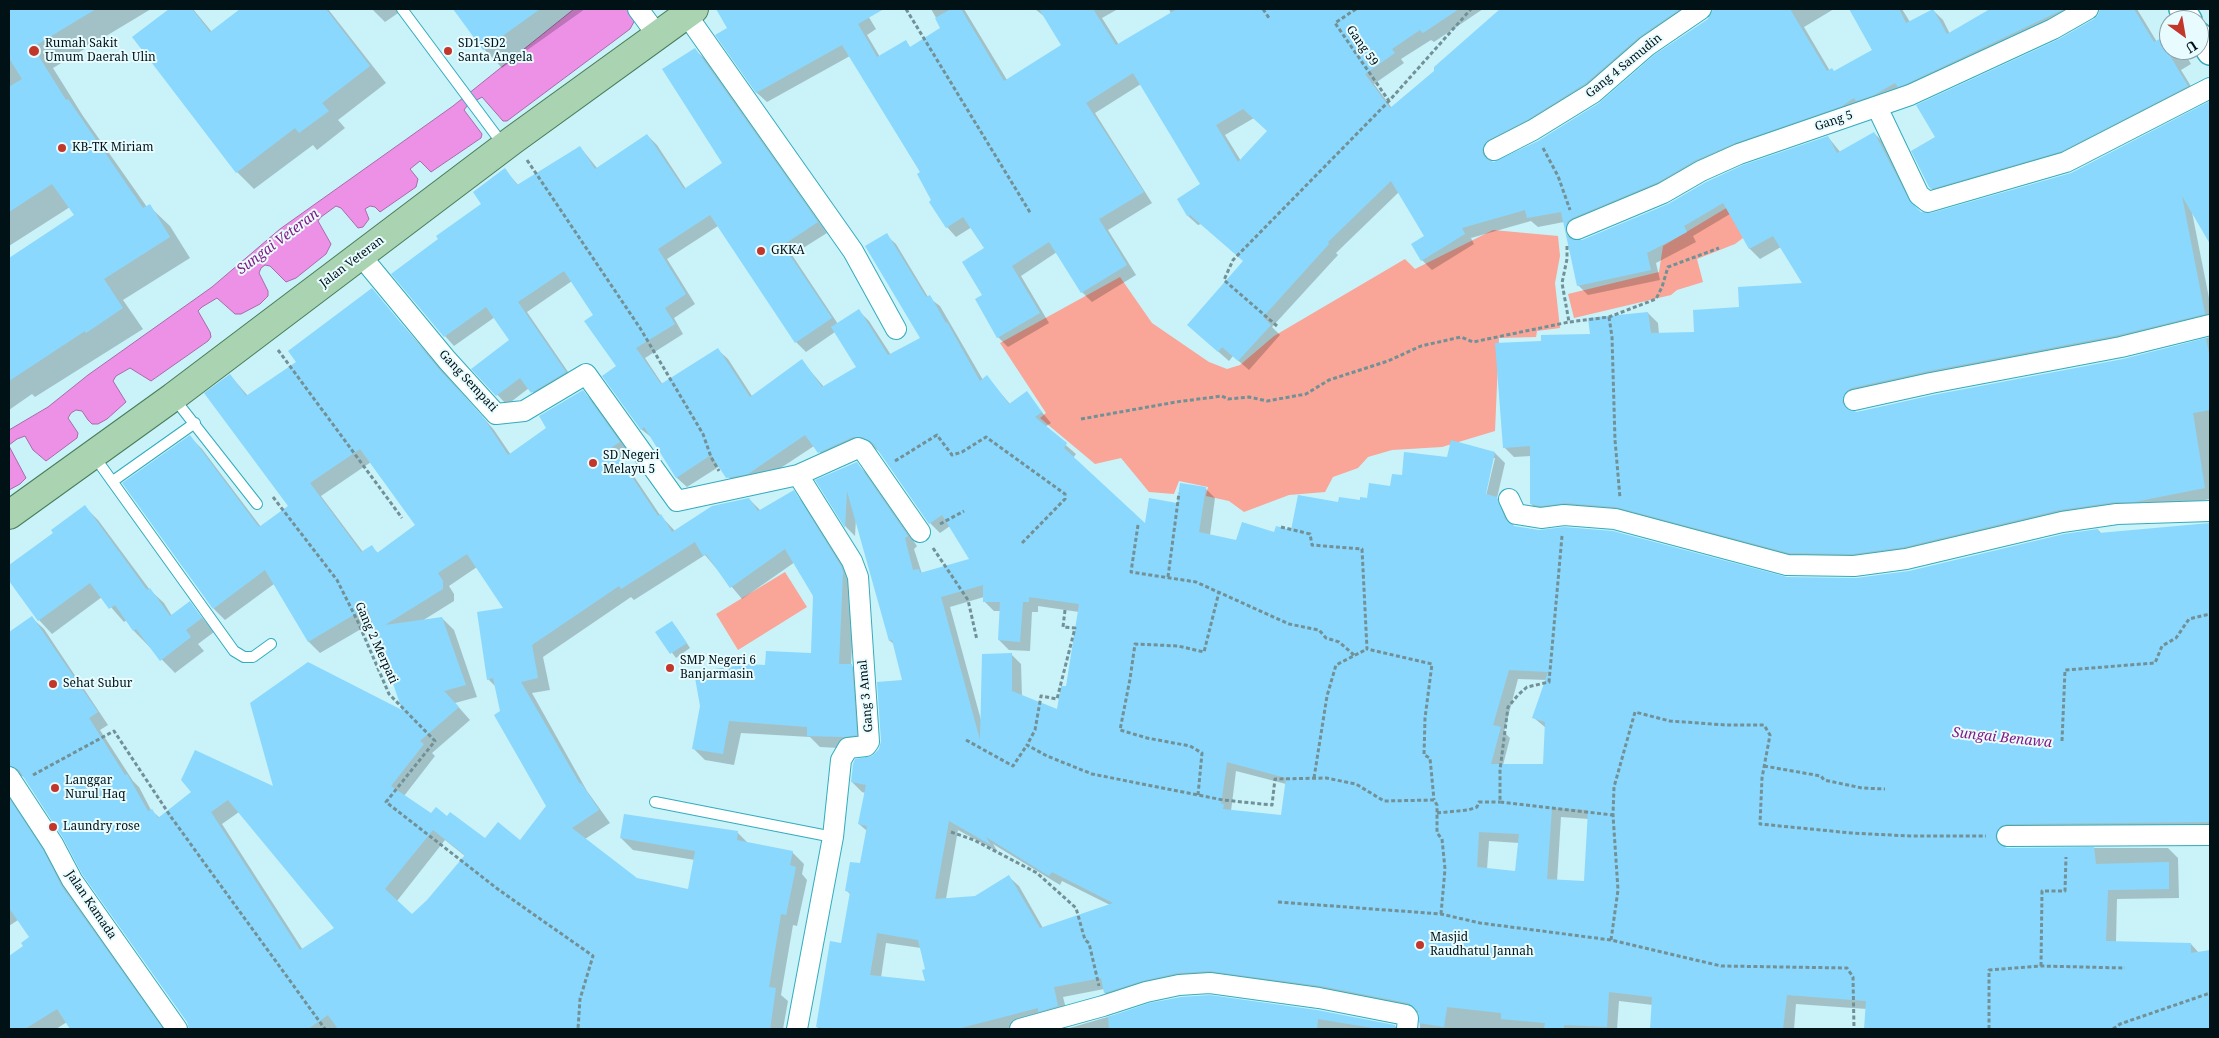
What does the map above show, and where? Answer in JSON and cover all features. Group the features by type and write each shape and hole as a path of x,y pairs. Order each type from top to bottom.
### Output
{"main road":[{"name":"Jalan Veteran","path":"9,515 361,256 647,21 690,12"}],"street":[{"name":"Gang 4 Samudin","path":"1494,150 1533,130 1593,94 1647,46 1701,9"},
{"name":"Gang 5","path":"1577,229 1663,193 1701,171 1738,154 1910,95 2044,33 2088,9"},
{"path":"690,12 853,251 896,329"},
{"path":"1877,107 1918,195 1928,202 2066,162 2210,88"},
{"name":"Gang Sempati","path":"361,256 447,360 496,414 524,411 586,374 677,501 730,488 798,475 852,449 858,448 863,450 879,472"},
{"path":"1854,400 1931,383 2121,347 2210,326"},
{"path":"879,472 921,533"},
{"name":"Gang 3 Amal","path":"797,1029 833,837 841,760 848,748 866,746 869,742 858,577 852,561 798,475"},
{"path":"1509,499 1516,514 1541,518 1564,515 1622,521 1787,565 1854,566 1923,556 2062,522 2117,514 2210,511"},
{"name":"Jalan Kamada","path":"12,781 53,844 72,880 177,1029"},
{"path":"2007,836 2210,835"},
{"path":"1020,1029 1171,986 1210,984 1319,998 1406,1016 1408,1018 1407,1029"}],"lane":[{"path":"402,9 461,89 504,140"},
{"path":"173,396 258,504"},
{"path":"113,480 195,423"},
{"path":"93,455 113,480 234,651 244,657 253,657 271,644"},
{"path":"655,802 833,837"}],"path":[{"path":"906,9 1031,214"},
{"path":"1263,9 1269,18"},
{"name":"Gang 59","path":"1356,9 1335,23 1389,101"},
{"path":"1277,326 1224,280 1233,260 1389,101 1471,9"},
{"path":"1533,130 1558,176 1577,229 1566,242 1567,259 1562,283 1569,322"},
{"path":"504,140 640,328 703,434 711,457 730,488"},
{"path":"1081,418 1222,396 1228,399 1248,397 1267,401 1306,394 1329,380 1388,361 1421,346 1460,337 1473,342 1569,322 1609,317 1640,307 1656,299 1668,267 1719,248"},
{"path":"1609,317 1612,337 1615,440 1622,521"},
{"path":"263,329 402,518"},
{"path":"879,472 937,435 952,455 962,452 986,437 1065,494 1065,499 1022,543"},
{"name":"Gang 2 Merpati","path":"271,494 337,580 390,694 435,741 386,802 499,890 593,956 580,999 578,1029"},
{"path":"1168,577 1179,494"},
{"path":"964,511 921,533 968,600 977,640"},
{"path":"1500,802 1500,770 1508,707 1527,687 1549,682 1564,515"},
{"path":"1138,526 1131,572 1196,582 1289,624 1320,630 1326,638 1339,642 1354,654"},
{"path":"1281,527 1310,534 1312,545 1362,549 1367,650"},
{"path":"1198,795 1202,753 1190,746 1147,738 1120,730 1135,644 1178,646 1204,652 1220,592"},
{"path":"966,740 1013,766 1035,730 1041,696 1058,699 1075,628 1064,627 1065,610"},
{"path":"2062,741 2065,670 2155,663 2162,646 2176,638 2189,619 2210,614"},
{"path":"1314,778 1327,696 1336,666 1354,654 1367,650 1432,664 1425,718 1424,755 1430,758 1437,813 1437,832 1442,840 1445,870 1441,914"},
{"path":"1611,940 1618,890 1613,815 1614,787 1635,712 1670,720 1726,725 1764,725 1770,735 1764,766 1760,824 1881,835 2007,836"},
{"path":"12,781 114,731 171,817 325,1029"},
{"path":"1027,745 1047,756 1092,774 1224,800 1272,805 1275,779 1326,778 1356,784 1384,801 1434,800"},
{"path":"1764,766 1821,776 1824,780 1862,788 1884,789"},
{"path":"1437,813 1468,810 1477,807 1479,802 1500,802 1613,815"},
{"path":"951,832 974,840 1037,873 1076,908 1085,940 1089,943 1103,1006"},
{"path":"2041,966 2042,891 2065,891 2067,836"},
{"path":"1278,902 1441,914 1480,923 1611,940 1721,966 1847,968 1853,977 1854,1029"},
{"path":"1990,1029 1989,970 2041,966 2125,968"},
{"path":"2113,1029 2120,1024 2210,992"}],"shaded area":[{"path":"1728,207 1743,238 1735,244 1697,259 1703,282 1677,290 1671,295 1574,318 1568,294 1659,272 1663,246"},
{"path":"1493,230 1558,236 1560,256 1555,283 1560,328 1537,331 1536,337 1499,338 1495,431 1442,447 1392,450 1368,457 1358,468 1333,477 1325,492 1289,495 1244,512 1229,501 1206,496 1208,487 1179,481 1174,494 1149,492 1121,458 1095,464 1040,418 1046,413 1000,343 1120,277 1152,323 1209,362 1227,369 1240,365 1274,336 1405,259 1415,269"},
{"path":"785,572 807,607 738,650 716,614"}],"water":[{"name":"Sungai Veteran","path":"574,9 641,9 630,29 507,121 503,121 482,97 467,106 464,110 482,134 481,138 431,172 420,161 410,169 418,179 416,187 380,212 375,207 370,206 365,209 369,219 363,227 358,228 341,208 336,206 321,217 318,221 331,244 326,254 296,278 286,282 270,266 265,265 261,268 259,273 268,291 268,296 260,304 241,314 235,314 217,298 202,307 198,311 210,332 211,337 208,341 151,381 130,368 116,376 113,381 126,402 107,419 98,424 92,424 82,411 76,410 71,413 68,418 78,433 77,438 46,461 33,450 25,436 9,445 9,430 48,407 88,375 212,287 280,229 453,106"},
{"path":"9,446 26,478 9,490"}],"building":[{"path":"9,9 96,9 33,47 66,100 68,99 143,208 150,204 170,237 104,279 123,308 9,381 9,258 74,215 52,184 9,212 9,87 22,79 9,58"},
{"path":"169,9 192,9 210,32 240,9 326,9 370,66 322,103 329,111 299,133 295,128 236,173 132,37"},
{"path":"453,9 540,9 483,50"},
{"path":"716,9 884,9 858,24 877,57 906,40 910,47 940,28 935,18 951,9 961,9 1004,81 1061,45 1039,9 1093,9 1116,45 1177,9 1459,9 1423,33 1420,30 1392,49 1395,53 1365,74 1390,108 1434,71 1434,67 1500,9 1680,9 1639,37 1586,83 1527,120 1488,140 1482,149 1483,155 1488,160 1494,162 1538,141 1599,103 1654,55 1708,19 1713,9 1790,9 1827,71 1832,68 1834,71 1872,50 1849,9 1899,9 1906,23 1933,9 1947,34 1990,9 2064,9 1906,84 1898,87 1895,83 1874,95 1856,101 1854,98 1842,106 1735,143 1696,160 1658,182 1572,218 1567,222 1566,233 1570,239 1582,240 1668,204 1706,182 1743,165 1828,136 1837,153 1874,132 1909,200 1921,212 1931,213 2071,173 2210,101 2210,244 2182,196 2205,314 2118,335 1928,371 1851,388 1846,392 1842,402 1846,408 1857,412 1933,395 2123,359 2206,338 2210,359 2210,410 2193,413 2205,488 2134,502 2115,502 2059,510 1904,547 1853,554 1789,553 1616,507 1565,503 1541,506 1530,504 1530,446 1503,448 1495,343 1541,341 1541,335 1590,334 1588,318 1648,312 1651,333 1694,332 1693,310 1739,307 1738,287 1802,283 1773,236 1749,249 1723,203 1684,226 1687,232 1647,253 1651,270 1577,286 1561,212 1527,218 1525,210 1462,228 1465,234 1421,261 1411,244 1424,236 1391,181 1328,242 1329,244 1263,317 1271,325 1238,361 1222,347 1218,352 1187,325 1243,261 1190,215 1187,216 1177,199 1200,184 1133,73 1086,103 1144,192 1099,219 1127,265 1081,293 1049,242 1012,266 1040,313 997,338 975,299 982,295 962,262 984,248 963,217 946,228 929,202 931,200 917,174 920,172 842,45 756,93 715,35 727,28","holes":["1243,109 1267,131 1238,162 1216,125"]},
{"path":"2100,9 2134,9 2154,42 2159,39 2159,60 2173,60 2188,86 2062,151 1931,189 1911,151 1935,137 1916,105 2059,39 2098,15"},
{"path":"695,48 818,222 783,245 832,318 795,343 710,215 658,249 686,294 665,308 675,324 636,348 661,384 718,348 750,397 802,359 822,387 856,367 831,327 859,309 888,355 920,338 865,246 887,233 926,297 930,295 947,322 980,381 987,375 1009,404 1027,391 1042,412 1035,417 1067,443 1064,448 1145,523 1149,498 1177,503 1180,483 1206,487 1199,532 1236,540 1242,522 1274,532 1276,526 1291,530 1298,495 1338,502 1339,497 1360,500 1360,497 1367,498 1369,483 1390,486 1392,474 1402,475 1404,452 1447,457 1451,440 1495,452 1486,494 1497,497 1505,519 1514,526 1539,530 1564,527 1613,531 1787,577 1856,578 1909,571 2064,534 2098,529 2099,533 2210,523 2210,822 2007,824 2001,826 1995,836 1997,842 2007,848 2094,847 2096,864 2169,862 2169,889 2108,890 2106,941 2191,943 2191,953 2210,950 2210,1029 1864,1029 1866,1001 1787,995 1783,1029 1650,1029 1652,997 1609,992 1607,1027 1564,1025 1564,1029 1544,1029 1545,1023 1501,1019 1501,1013 1447,1007 1444,1027 1419,1023 1418,1011 1408,1003 1321,986 1209,971 1177,973 1142,981 1104,993 1101,978 1054,987 1058,1006 1038,1012 1038,1008 957,1029 830,1029 816,1027 830,941 841,943 850,892 845,891 850,862 860,863 867,826 858,824 866,785 851,782 853,764 855,759 872,756 879,749 881,741 877,682 902,680 892,640 889,641 847,491 845,528 815,480 857,462 908,536 905,538 913,570 919,569 920,573 969,559 942,515 929,524 873,443 862,437 853,437 818,453 805,435 748,474 726,478 711,455 676,478 644,427 641,430 602,376 616,366 584,321 593,315 564,271 518,302 566,372 531,393 520,378 496,396 471,369 509,340 486,307 444,337 391,274 438,239 436,236 481,204 473,192 505,168 517,185 580,146 595,169 647,134 684,189 722,163 662,69","holes":["983,585 983,602 1000,602 998,640 1020,642 1023,602 1029,602 1029,597 1079,604 1066,686 1061,686 1057,709 1012,691 1012,653 982,654 980,740 941,597","1509,670 1548,672 1532,718 1545,722 1543,764 1491,764 1501,727 1493,725","1227,762 1286,778 1281,815 1223,809 1224,804 1221,804","1552,808 1588,810 1584,881 1547,879","949,821 991,845 986,837 1049,876 1052,872 1113,903 1040,928 1009,875 975,896 935,899","1479,832 1519,834 1515,871 1477,867","877,933 918,940 925,969 922,970 925,981 870,975"]},
{"path":"372,288 438,368 483,417 508,455 546,428 539,416 583,390 620,442 612,447 658,516 661,514 672,532 712,506 749,498 758,511 794,490 843,572 839,664 852,664 857,735 844,737 807,736 807,727 729,721 723,754 692,749 700,706 694,672 748,664 765,665 766,651 811,653 813,596 785,549 730,588 706,554 703,556 695,542 621,589 619,586 532,645 538,678 521,682 580,784 599,810 572,828 637,878 688,889 695,851 620,838 624,814 738,831 737,840 793,851 790,865 796,867 786,915 781,914 769,987 776,988 770,1029 338,1029 328,1015 308,1029 189,1029 187,1022 82,874 63,838 19,770 9,765 9,632 32,616 98,712 89,718 125,775 127,774 148,811 152,809 158,818 191,792 181,780 195,750 273,786 250,703 308,662 402,710 367,607 308,642 265,570 213,609 122,483 190,435 259,527 288,506 204,393 230,374 246,396 296,362 288,351","holes":["360,449 415,525 377,553 372,545 361,552 310,483","467,554 503,608 477,612 487,680 493,678 500,711 494,715 546,806 520,840 498,822 485,838 450,812 447,816 436,807 431,813 391,786 424,744 420,741 459,707 444,691 466,685 442,617 385,625 443,589 443,581 438,573","228,800 334,928 300,950 211,812","433,830 465,855 427,900 412,914 385,889"]},
{"path":"85,505 147,590 150,588 170,616 190,601 202,618 186,630 191,637 160,661 136,629 133,631 115,605 109,609 90,583 38,621 9,581 9,565 53,533 51,530"},
{"path":"672,621 687,643 670,654 655,632"},
{"path":"9,798 43,850 62,887 163,1029 70,1029 57,1009 25,1029 9,1029 9,956 23,946 21,943 29,937 9,908"},
{"path":"1210,995 1317,1010 1395,1025 1395,1029 1379,1029 1318,1019 1317,1029 1109,1029 1108,1017 1149,1003 1181,997"}],"place":[{"name":"Rumah Sakit Umum Daerah Ulin","path":"34,51"},
{"name":"SD1-SD2 Santa Angela","path":"448,51"},
{"name":"KB-TK Miriam","path":"62,148"},
{"name":"GKKA","path":"761,251"},
{"name":"SD Negeri Melayu 5","path":"593,463"},
{"name":"SMP Negeri 6 Banjarmasin","path":"670,668"},
{"name":"Sehat Subur","path":"53,684"},
{"name":"Langgar Nurul Haq","path":"55,788"},
{"name":"Laundry rose","path":"53,827"},
{"name":"Masjid Raudhatul Jannah","path":"1420,945"}],"water label":[{"name":"Sungai Benawa","path":"2002,738"}]}
